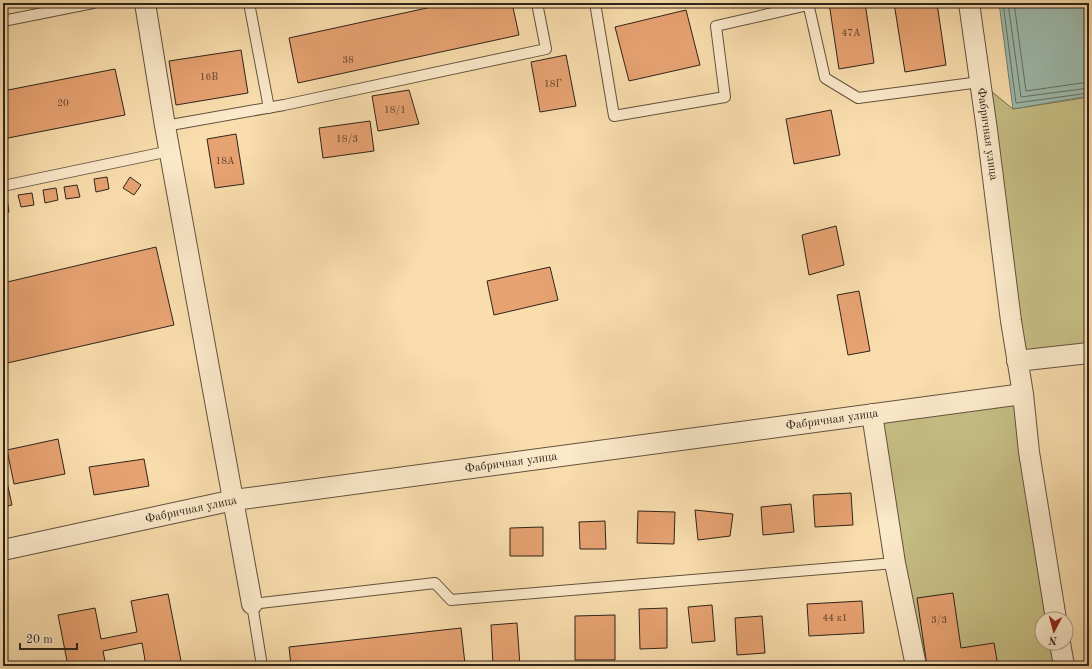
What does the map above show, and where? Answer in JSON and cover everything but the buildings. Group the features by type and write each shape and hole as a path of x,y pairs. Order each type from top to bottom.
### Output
{"street":[{"path":"144,3 252,604"},
{"name":"Фабричная улица","path":"969,3 1017,361 1023,394 1029,452 1055,611"},
{"path":"1017,361 1089,353"},
{"name":"Фабричная улица","path":"3,550 234,500 1023,394"},
{"path":"872,414 895,564 916,666"},
{"path":"1061,651 1064,666"}],"lane":[{"path":"3,21 93,3"},
{"path":"249,3 269,108"},
{"path":"165,126 269,108 546,49 537,3"},
{"path":"594,3 614,116 725,97 716,26 808,4 824,78 858,98 980,82"},
{"path":"3,186 170,151"},
{"path":"262,666 252,604 435,583 451,600 895,564"}],"shaded area":[{"path":"980,82 1013,109 1089,97 1089,353 1017,361"},
{"path":"1023,394 1055,611 1034,611 1034,651 1061,651 1064,666 916,666 872,414"}],"water":[{"path":"999,3 1089,3 1089,96 1013,109"}]}
